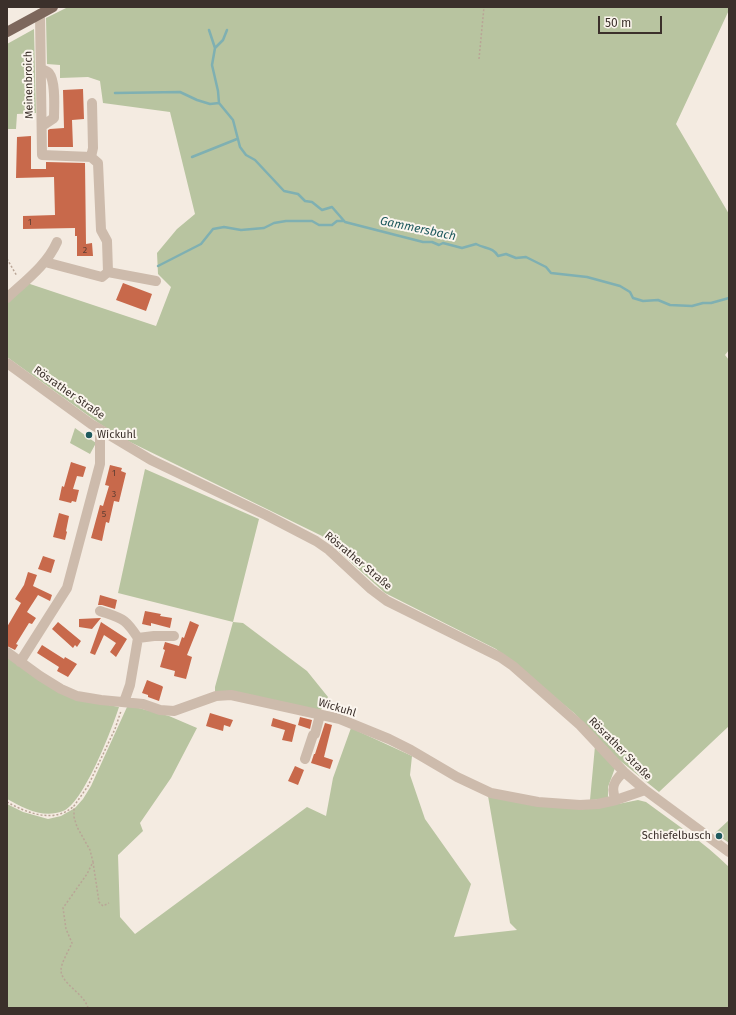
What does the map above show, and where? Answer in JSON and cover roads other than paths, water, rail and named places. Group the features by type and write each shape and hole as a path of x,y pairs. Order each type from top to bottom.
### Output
{"main road":[{"path":"7,32 53,7"}],"street":[{"name":"Meinenbroich","path":"40,14 42,155 91,157"},
{"path":"92,103 93,148 91,157 98,163 101,230 107,241 108,272"},
{"path":"7,298 45,262 53,252 57,242"},
{"path":"45,262 102,277 108,272"},
{"path":"108,272 156,281"},
{"name":"Rösrather Straße","path":"7,363 103,432 151,460 266,515 316,541 329,550 370,589 387,601 500,657 513,666 580,725 624,772 645,790 729,852"},
{"path":"20,662 67,588 100,464 100,437 103,432"},
{"path":"100,611 123,619 138,638 130,685 124,702"},
{"path":"138,638 174,636"},
{"name":"Wickuhl","path":"7,652 61,689 77,696 144,704 160,710 174,711 216,696 236,696 340,719 389,739 457,777 491,793 561,804 580,805 598,804 616,800 645,790"},
{"path":"305,759 313,735 315,734 320,714"},
{"path":"616,800 614,784 616,779 624,772"}],"waterway":[{"name":"Gammersbach","path":"209,30 215,48 212,65 219,103 233,120 240,147 246,155 255,160 284,191 298,194 305,201 312,202 322,210 332,207 345,222 423,242 432,242 439,245 443,243 462,248 476,244 494,251 498,256 506,254 516,258 526,257 546,267 551,273 587,277 620,286 630,292 633,298 643,301 658,300 670,305 692,306 729,298"},
{"path":"215,48 223,40 227,30"},
{"path":"115,93 180,92 210,104 219,103"},
{"path":"192,157 237,139"},
{"path":"158,266 201,244 213,229 224,227 241,230 264,228 274,223 286,221 312,221 319,225 332,225 337,221 344,221"}],"place":[{"name":"Wickuhl","path":"89,435"},
{"name":"Schiefelbusch","path":"719,836"}]}
